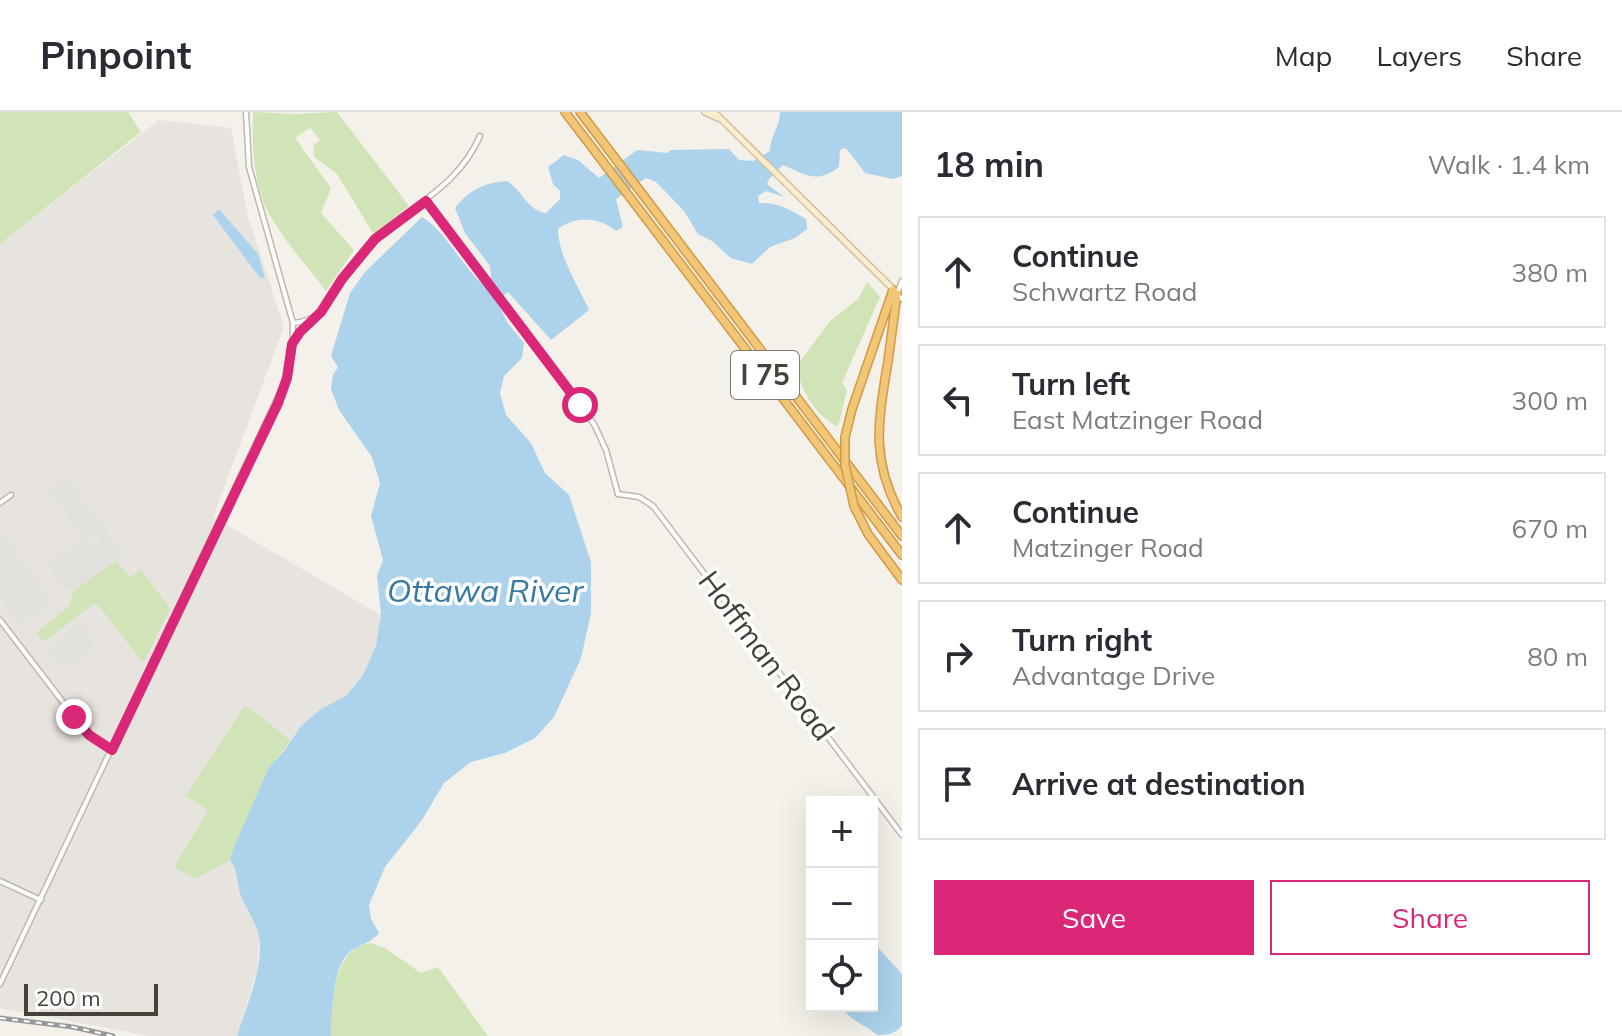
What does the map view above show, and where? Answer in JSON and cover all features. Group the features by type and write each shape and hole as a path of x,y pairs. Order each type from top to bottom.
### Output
{"highway":[{"name":"I 75","path":"565,112 902,555"},
{"name":"I 75","path":"580,112 902,536"},
{"path":"897,294 879,407 877,444 884,479 902,517"},
{"path":"897,294 852,409 845,437 846,472 854,506 868,534 902,580"},
{"path":"893,325 902,317"}],"main road":[{"path":"705,112 722,120"},
{"path":"717,112 754,153 897,294"}],"street":[{"path":"0,984 278,403 287,378 293,323 249,167 246,112"},
{"path":"292,344 303,327 321,312 355,262 375,239 460,172 480,136"},
{"name":"Hoffman Road","path":"426,201 594,424 606,450 618,494 639,497 653,506 902,835"},
{"path":"897,294 902,281"},
{"path":"293,323 312,320"},
{"path":"0,503 11,495"},
{"path":"0,620 82,727 112,750"},
{"path":"0,881 41,900"}],"shaded area":[{"path":"159,120 231,128 248,217 284,327 213,517 381,615 376,646 363,675 347,695 321,709 301,726 285,750 237,869 238,888 254,919 259,939 257,970 237,1036 150,1036 0,1008 0,244"},
{"path":"66,478 124,554 73,592 70,588 66,590 47,565 84,536 93,547 99,542 90,532 82,535 49,491"},
{"path":"0,532 49,596 44,607 20,625 0,598"},
{"path":"81,624 97,644 64,669 49,649"}],"green space":[{"path":"0,112 128,112 141,132 0,244"},
{"path":"253,112 337,112 409,206 374,235 337,174 314,157 313,146 320,140 310,128 295,138 331,188 321,213 354,250 326,291 267,210 254,162"},
{"path":"867,282 880,297 842,383 847,390 838,427 810,401 801,384 797,366 829,322 858,299"},
{"path":"116,560 130,578 141,569 170,609 143,663 96,602 44,642 36,633 69,606 73,592"},
{"path":"245,705 291,741 269,767 230,860 195,879 174,867 208,810 186,796"},
{"path":"370,943 385,948 421,973 438,967 488,1036 331,1036 336,980 341,967 347,956"}],"water":[{"name":"Ottawa River","path":"780,112 902,112 902,176 893,179 865,173 846,148 840,150 839,167 824,175 805,175 783,165 767,184 784,197 766,191 758,196 759,203 778,205 795,213 806,219 807,229 795,238 770,247 752,264 731,258 712,241 698,234 684,211 656,182 646,178 616,199 623,227 616,231 602,223 580,220 558,229 565,259 589,310 551,340 508,292 497,301 507,322 524,343 522,358 504,376 500,393 506,415 531,443 545,473 569,495 591,562 591,613 581,658 554,717 535,738 505,753 471,762 444,783 422,820 385,867 369,905 371,919 379,933 352,950 343,961 334,993 331,1036 237,1036 253,987 260,949 258,931 241,896 235,868 230,860 234,847 269,767 301,726 321,709 347,695 363,675 376,646 381,615 377,576 383,560 371,516 380,483 372,457 339,410 331,389 338,367 331,356 350,293 365,272 422,217 438,231 481,283 491,277 490,266 465,233 455,208 466,196 484,185 507,181 534,208 546,213 560,199 560,191 553,184 548,167 564,155 578,160 599,178 637,150 668,153 670,150 729,149 739,160 753,161 770,151"},
{"path":"219,209 258,254 265,278 260,278 213,215"},
{"path":"878,948 902,974 902,1025 888,1034 877,1035 845,1012 878,1012"}],"railway":[{"path":"0,1018 73,1027 113,1036"}],"route":[{"path":"74,717 89,735 112,750 278,403 287,378 292,344 303,327 321,312 342,279 375,239 426,201 580,405"}]}
